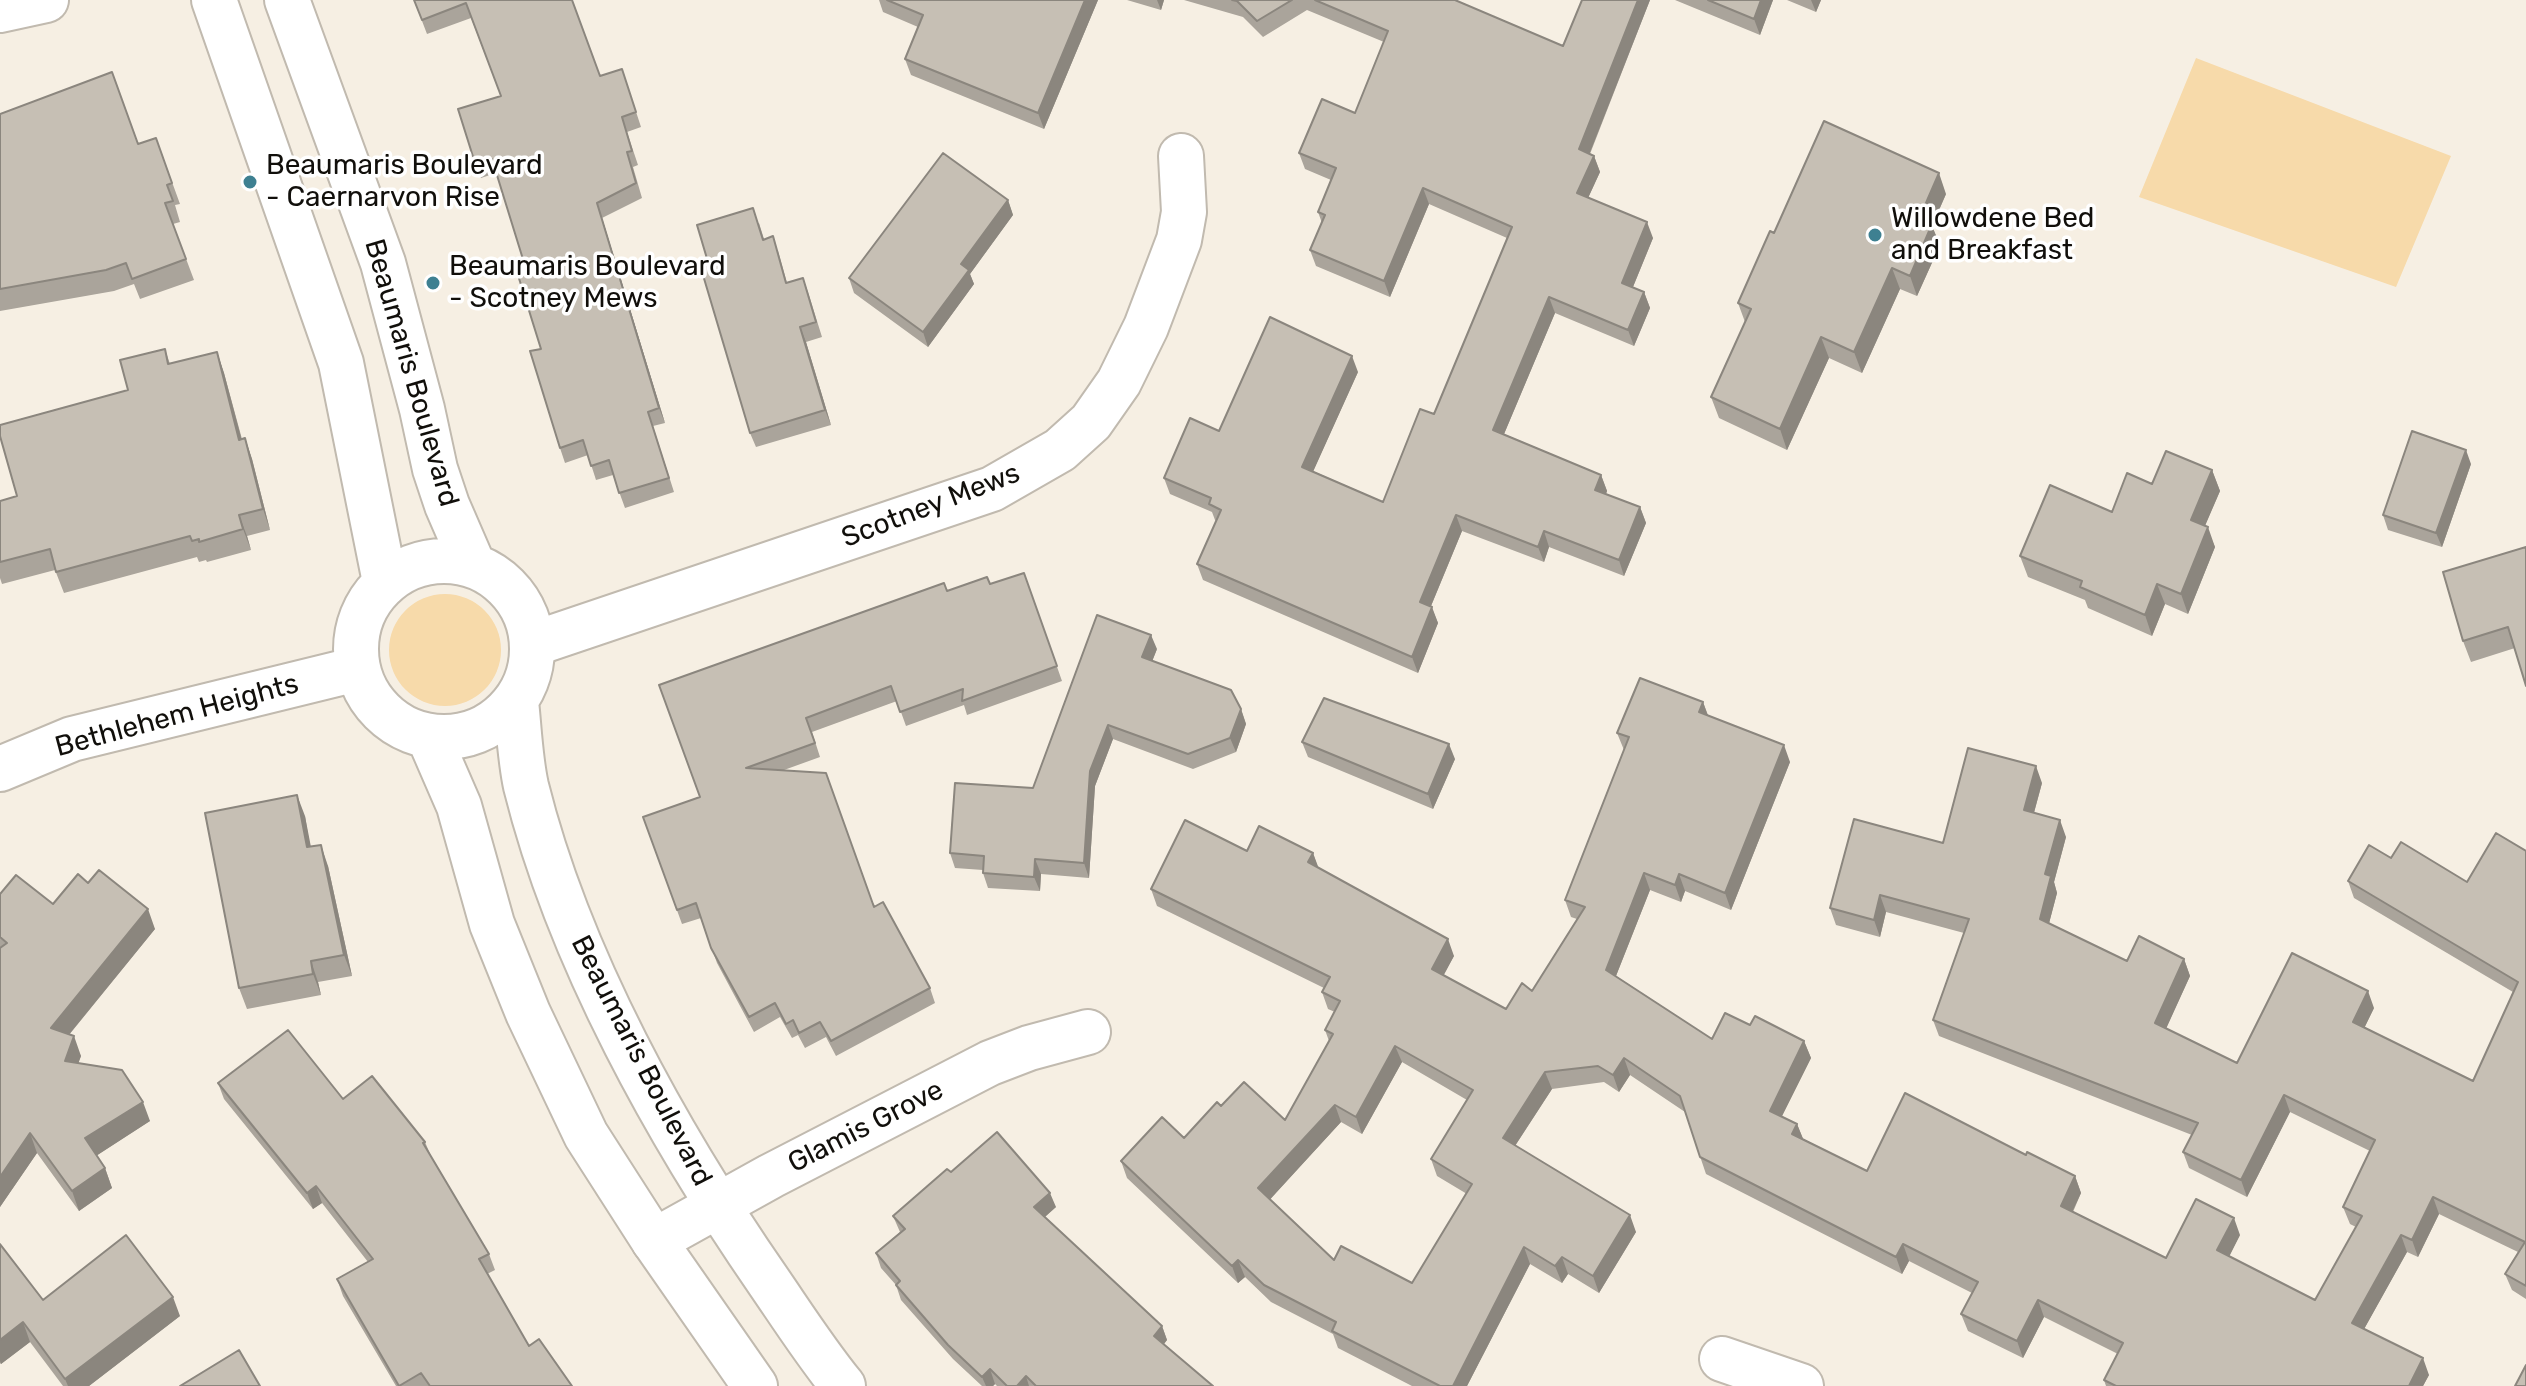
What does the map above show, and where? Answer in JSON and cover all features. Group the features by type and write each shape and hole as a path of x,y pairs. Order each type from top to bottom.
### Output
{"street":[{"path":"0,10 46,0"},
{"path":"214,0 341,363 385,582"},
{"name":"Beaumaris Boulevard","path":"287,0 383,263 435,469 473,565"},
{"name":"Scotney Mews","path":"533,644 992,489 1060,450 1091,422 1106,403 1146,327 1179,240 1184,212 1181,156"},
{"path":"438,561 473,565 506,585 520,602 529,622 533,644 531,664 516,701 486,728 468,735 429,737 404,729 383,714 367,694 357,669 355,645 359,622 385,582 410,567 438,561"},
{"name":"Bethlehem Heights","path":"0,769 72,739 357,669"},
{"name":"Beaumaris Boulevard","path":"516,701 525,782 541,838 576,936 627,1046 716,1206 843,1386"},
{"path":"429,737 459,806 492,924 528,1013 586,1135 654,1241 755,1386"},
{"name":"Glamis Grove","path":"654,1241 990,1063 1029,1048 1088,1032"},
{"path":"1722,1359 1801,1386"}],"shaded area":[{"path":"2196,58 2451,156 2396,287 2139,197"},
{"path":"445,594 466,598 485,610 497,629 501,650 497,671 485,690 466,702 445,706 424,702 405,690 393,671 389,650 393,629 405,610 424,598"}],"building":[{"path":"414,0 572,0 600,76 622,69 636,112 622,117 632,151 627,152 636,183 597,203 659,408 648,412 669,478 619,493 609,460 591,466 583,440 560,448 530,351 541,349 517,272 526,269 492,159 475,163 458,109 501,96 466,3 422,20"},
{"path":"887,0 1085,0 1038,113 905,59 923,15"},
{"path":"1232,0 1292,0 1257,21 1237,1"},
{"path":"1315,0 1455,0 1563,46 1582,0 1638,0 1579,149 1594,156 1577,193 1647,222 1622,283 1644,292 1628,330 1549,297 1493,430 1601,475 1595,490 1640,507 1619,560 1544,531 1538,547 1456,515 1420,602 1432,607 1412,657 1197,564 1221,510 1209,504 1211,498 1164,478 1190,418 1219,431 1270,317 1352,356 1302,467 1383,502 1420,409 1434,414 1512,227 1423,188 1384,281 1310,250 1325,215 1318,212 1336,168 1299,153 1322,99 1355,113 1388,31"},
{"path":"1708,0 1761,0 1754,19"},
{"path":"112,72 138,144 156,138 172,183 167,185 173,201 165,203 186,259 132,279 126,263 106,270 0,289 0,114"},
{"path":"1824,121 1939,173 1919,219 1932,224 1910,276 1892,268 1854,352 1821,337 1780,429 1711,397 1751,309 1738,303 1770,231 1774,233"},
{"path":"943,153 1008,200 961,264 969,270 923,332 849,278"},
{"path":"753,208 763,240 773,236 786,283 803,278 816,322 800,327 825,410 750,433 700,265 708,262 697,225"},
{"path":"165,349 168,364 217,352 239,440 245,438 263,509 239,515 243,529 199,542 199,539 192,541 190,536 56,572 50,549 0,562 0,501 17,496 0,436 0,425 128,390 120,360"},
{"path":"2412,431 2466,450 2436,533 2383,515"},
{"path":"2166,451 2212,470 2191,520 2208,527 2181,594 2157,584 2145,615 2080,587 2082,581 2020,556 2050,485 2112,512 2127,473 2152,484"},
{"path":"2526,547 2526,686 2508,627 2463,641 2443,572"},
{"path":"1024,573 1057,666 962,701 963,689 900,712 891,686 806,718 815,743 746,768 826,773 874,907 883,902 930,988 831,1041 820,1022 799,1033 793,1020 786,1024 775,1003 749,1017 711,948 696,903 677,910 643,817 700,797 659,685 944,583 947,591 987,577 990,584"},
{"path":"1097,615 1151,635 1142,657 1231,690 1241,709 1230,738 1188,754 1108,725 1090,771 1084,863 1035,859 1034,877 983,873 984,856 950,853 955,783 1033,788"},
{"path":"1640,678 1703,702 1699,712 1784,745 1725,893 1679,874 1675,885 1644,873 1606,970 1712,1039 1725,1013 1750,1025 1755,1016 1804,1041 1770,1111 1797,1124 1792,1134 1867,1171 1905,1093 2026,1155 2027,1152 2075,1176 2061,1206 2166,1258 2196,1199 2234,1218 2217,1250 2315,1300 2362,1216 2343,1207 2375,1140 2284,1095 2241,1180 2183,1152 2198,1123 1933,1020 1969,919 1880,895 1874,920 1830,908 1854,819 1943,843 1968,748 2036,766 2024,810 2060,820 2045,874 2051,876 2040,919 2127,961 2139,936 2184,959 2155,1023 2237,1063 2292,953 2368,991 2353,1022 2473,1081 2518,982 2348,881 2369,845 2391,858 2401,842 2467,882 2496,833 2526,851 2526,1286 2505,1274 2525,1242 2433,1197 2412,1240 2401,1235 2352,1323 2423,1358 2409,1386 2116,1386 2104,1380 2123,1343 2038,1300 2017,1341 1961,1314 1978,1282 1903,1244 1896,1257 1700,1157 1680,1096 1624,1058 1613,1075 1598,1066 1545,1072 1503,1138 1630,1215 1593,1276 1562,1257 1555,1266 1524,1247 1453,1386 1440,1386 1332,1331 1336,1322 1264,1285 1238,1260 1232,1266 1121,1161 1162,1117 1184,1138 1217,1102 1221,1106 1244,1082 1285,1120 1333,1034 1325,1030 1340,1001 1322,992 1330,977 1151,889 1185,820 1247,851 1259,826 1313,853 1308,862 1448,939 1432,969 1506,1009 1522,983 1532,991 1585,907 1565,900 1629,737 1617,733","holes":["1395,1046 1473,1090 1431,1159 1472,1184 1412,1283 1341,1246 1334,1260 1258,1188 1335,1105 1356,1117"]},
{"path":"1324,698 1449,744 1428,794 1302,742"},
{"path":"297,795 307,847 321,845 344,955 311,961 313,974 239,988 205,813"},
{"path":"99,870 148,909 51,1028 74,1036 65,1061 122,1070 143,1102 85,1138 105,1168 72,1191 30,1133 0,1177 0,948 7,943 0,937 0,894 16,875 53,904 78,874 88,883"},
{"path":"288,1030 343,1099 372,1076 425,1142 489,1254 479,1259 529,1346 539,1339 572,1386 430,1386 421,1373 399,1386 337,1279 373,1259 316,1186 307,1193 218,1083"},
{"path":"997,1132 1050,1193 1034,1207 1162,1326 1154,1336 1213,1386 1036,1386 1026,1376 1017,1386 1007,1386 990,1369 982,1377 948,1345 896,1285 900,1281 876,1253 905,1229 893,1216 947,1169 951,1172"},
{"path":"126,1235 173,1297 65,1379 23,1322 0,1340 0,1244 43,1300"},
{"path":"239,1350 260,1386 180,1386"},
{"path":"2526,1365 2526,1386 2515,1386"}],"place":[{"name":"Beaumaris Boulevard - Caernarvon Rise","path":"250,182"},
{"name":"Willowdene Bed and Breakfast","path":"1875,235"},
{"name":"Beaumaris Boulevard - Scotney Mews","path":"433,283"}]}
